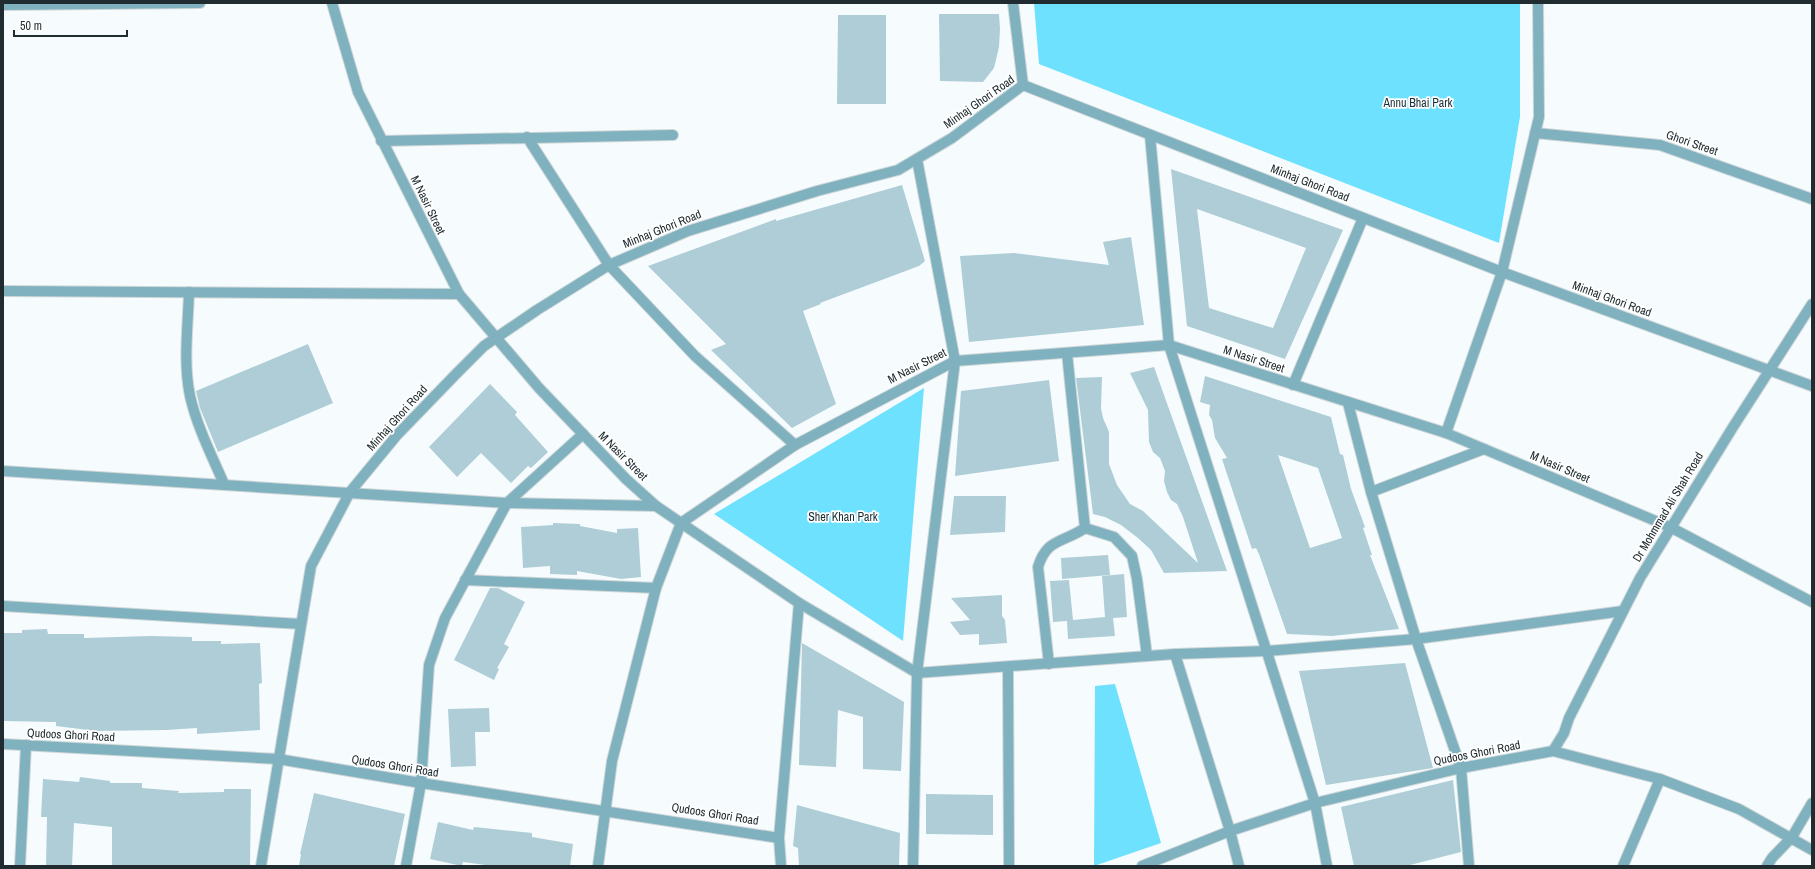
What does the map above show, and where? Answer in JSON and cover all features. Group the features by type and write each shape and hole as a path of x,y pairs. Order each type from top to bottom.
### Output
{"street":[{"path":"3,5 200,3"},
{"name":"M Nasir Street","path":"332,3 358,92 381,141 459,294 540,388 626,479 656,506 681,523 795,445 955,360 1169,345 1446,433 1670,527 1812,602"},
{"path":"1013,3 1023,85"},
{"path":"1446,433 1502,272 1539,117 1538,3"},
{"name":"Minhaj Ghori Road","path":"261,866 311,566 350,492 397,435 484,346 537,310 609,265 688,231 817,191 898,170 952,138 1023,85 1502,272 1812,386"},
{"name":"Ghori Street","path":"1535,133 1660,145 1812,200"},
{"path":"381,141 673,135"},
{"path":"1150,135 1169,345 1315,803 1328,866"},
{"path":"527,137 609,265 695,356 795,445"},
{"path":"913,866 917,673 955,360 917,159"},
{"path":"1293,385 1363,218"},
{"path":"3,291 459,294"},
{"path":"189,292 187,364 190,395 198,425 224,484"},
{"name":"Dr Mohmmad Ali Shah Road","path":"1554,751 1564,733 1569,718 1640,578 1670,527 1812,304"},
{"path":"1067,353 1085,528"},
{"path":"1348,403 1371,492 1416,639 1461,768 1469,866"},
{"path":"406,866 421,784 429,666 445,618 508,503 583,434"},
{"path":"1371,492 1484,449"},
{"path":"3,471 508,503 656,506"},
{"path":"598,866 612,761 656,588 681,523 799,603 917,673 1175,654 1267,651 1416,639 1623,611"},
{"path":"1085,528 1114,537 1132,556 1137,579 1147,656"},
{"path":"1049,664 1038,567 1042,554 1051,545 1076,534 1085,528"},
{"path":"465,580 656,588"},
{"path":"781,866 779,838 799,603"},
{"path":"3,606 301,624"},
{"path":"1175,654 1230,831 1239,866"},
{"path":"1008,667 1009,866"},
{"name":"Qudoos Ghori Road","path":"3,744 278,759 421,784 606,810 779,838"},
{"path":"20,866 26,745"},
{"name":"Qudoos Ghori Road","path":"1142,866 1230,831 1315,803 1461,768 1554,751 1660,779 1739,809 1792,837 1812,850"},
{"path":"1623,866 1660,779"},
{"path":"1767,866 1772,858 1792,837 1812,803"}],"green space":[{"name":"Annu Bhai Park","path":"1034,3 1520,3 1520,117 1499,243 1039,64"},
{"name":"Sher Khan Park","path":"924,388 903,641 714,514"},
{"path":"1115,684 1161,843 1094,866 1095,686"}],"building":[{"path":"939,14 999,14 999,47 994,68 983,82 940,81"},
{"path":"838,15 886,15 886,104 837,104"},
{"path":"1171,169 1343,230 1285,359 1187,326","holes":["1197,209 1306,248 1273,328 1209,308"]},
{"path":"902,185 925,261 919,266 820,303 821,304 803,311 836,404 792,428 711,350 726,344 648,266 776,219 776,221"},
{"path":"1131,237 1144,325 969,342 960,256 1014,253 1109,265 1103,242"},
{"path":"308,344 333,403 218,452 200,408 196,391"},
{"path":"1154,367 1227,571 1164,573 1151,550 1138,538 1121,525 1105,517 1093,514 1076,378 1102,377 1101,408 1103,418 1109,432 1109,464 1117,485 1130,504 1143,511 1198,563 1183,517 1177,504 1171,500 1167,492 1164,481 1165,471 1160,458 1153,452 1149,442 1148,410 1130,373"},
{"path":"1205,376 1331,417 1340,454 1343,455 1351,489 1365,527 1363,528 1372,555 1370,555 1399,629 1332,636 1287,634 1259,554 1256,548 1252,549 1222,459 1227,458 1215,438 1212,420 1209,415 1210,405 1200,402","holes":["1278,455 1318,468 1342,538 1310,548"]},
{"path":"1049,380 1059,461 955,476 961,391"},
{"path":"490,384 517,412 515,415 548,452 531,468 528,466 511,483 481,453 457,477 429,447"},
{"path":"954,496 1006,496 1005,532 950,535"},
{"path":"553,523 580,524 580,526 617,533 617,529 638,528 641,577 621,579 577,571 577,575 550,574 550,566 523,568 521,527 553,525"},
{"path":"1108,555 1110,575 1062,579 1061,558"},
{"path":"1124,574 1127,617 1113,618 1115,636 1068,639 1067,621 1053,622 1050,581 1069,580 1073,620 1105,617 1102,576"},
{"path":"490,588 498,588 525,602 504,644 509,647 497,668 499,669 494,680 454,660"},
{"path":"1002,595 1002,616 1005,620 1007,643 979,645 979,634 960,635 950,622 970,620 951,598"},
{"path":"47,629 48,634 84,634 84,638 150,636 192,637 192,641 221,641 221,644 260,643 262,683 259,684 260,730 197,734 197,728 96,731 56,726 56,722 3,721 3,633 22,633 22,630"},
{"path":"802,643 904,702 901,771 863,769 863,717 838,710 836,767 799,765"},
{"path":"1405,663 1433,768 1326,785 1299,671"},
{"path":"489,708 490,732 475,732 476,766 451,767 448,709"},
{"path":"80,777 110,781 110,783 142,783 142,788 179,791 178,793 224,792 224,789 251,789 250,866 112,866 112,827 74,823 72,866 46,866 47,817 41,817 43,779 79,782"},
{"path":"1453,780 1461,852 1406,866 1354,866 1341,807"},
{"path":"314,793 405,814 394,866 299,866 300,854"},
{"path":"926,794 993,795 993,835 926,834"},
{"path":"797,805 900,833 899,866 799,866 798,848 793,846"},
{"path":"438,822 473,830 474,827 532,833 532,837 573,844 570,866 493,866 463,862 462,866 430,859"}]}
